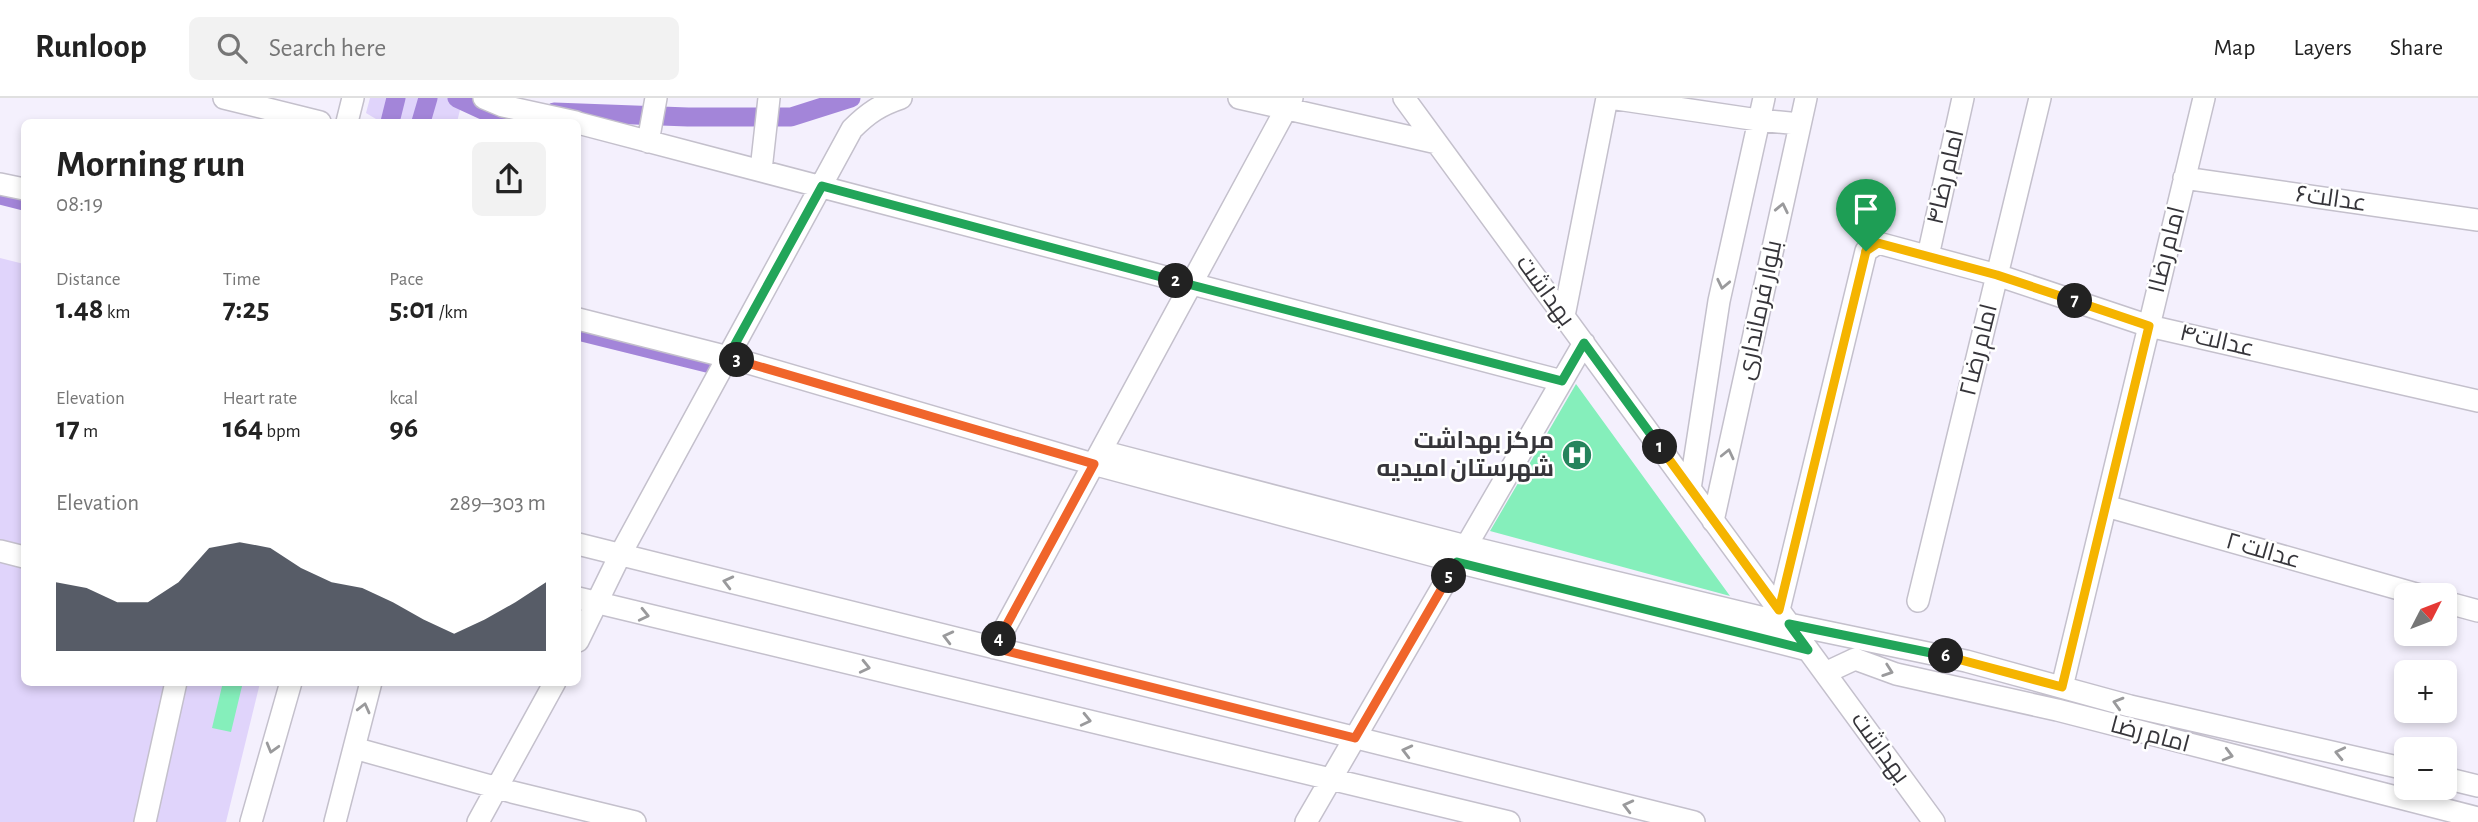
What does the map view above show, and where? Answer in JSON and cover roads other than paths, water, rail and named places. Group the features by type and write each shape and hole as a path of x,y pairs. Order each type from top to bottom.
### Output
{"street":[{"path":"224,98 308,119"},
{"path":"348,119 353,98"},
{"path":"484,98 503,106 560,119"},
{"path":"648,142 656,98"},
{"path":"761,170 769,98"},
{"path":"581,629 588,601 620,555 852,129 879,106 901,98"},
{"path":"1240,98 1289,104 1437,143"},
{"name":"بهداشت","path":"1404,98 1934,822"},
{"path":"1564,316 1609,98 1800,124"},
{"name":"بلوار فرمانداری","path":"1690,489 1719,301 1764,98"},
{"name":"بلوار فرمانداری","path":"1713,521 1806,98"},
{"name":"امام رضا۴","path":"1928,256 1963,98"},
{"name":"امام رضا۲","path":"1918,601 2040,98"},
{"name":"امام رضا۱","path":"2062,687 2204,98"},
{"path":"994,648 1289,104"},
{"path":"581,124 1562,381"},
{"name":"عدالت۶","path":"2184,178 2478,220"},
{"path":"0,184 21,188"},
{"name":"عدالت۴","path":"1784,617 1866,251 1878,243 1997,275 2149,326 2478,401"},
{"path":"581,321 728,357 1808,650"},
{"path":"1306,822 1584,343"},
{"name":"عدالت ۲","path":"2105,506 2394,588"},
{"path":"581,545 1694,822"},
{"path":"0,551 21,556"},
{"name":"امام رضا","path":"1461,554 1784,617 1966,661 2130,706 2394,766"},
{"path":"588,601 1509,822"},
{"path":"2457,605 2478,611"},
{"name":"امام رضا","path":"1825,673 1855,659 1896,674 2057,710 2478,818"},
{"path":"145,822 175,686"},
{"path":"251,822 290,686"},
{"path":"335,822 370,686"},
{"path":"478,822 553,686"},
{"path":"354,748 497,788 635,822"},
{"path":"2457,781 2478,786"}],"waterway":[{"path":"391,119 396,98"},
{"path":"422,119 428,98"},
{"path":"457,98 483,110 510,111"},
{"path":"554,112 688,117 791,117 851,98"},
{"path":"0,195 21,200"},
{"path":"581,332 711,364"}],"place":[{"name":"مرکز بهداشت شهرستان امیدیه","path":"1577,455"}]}
